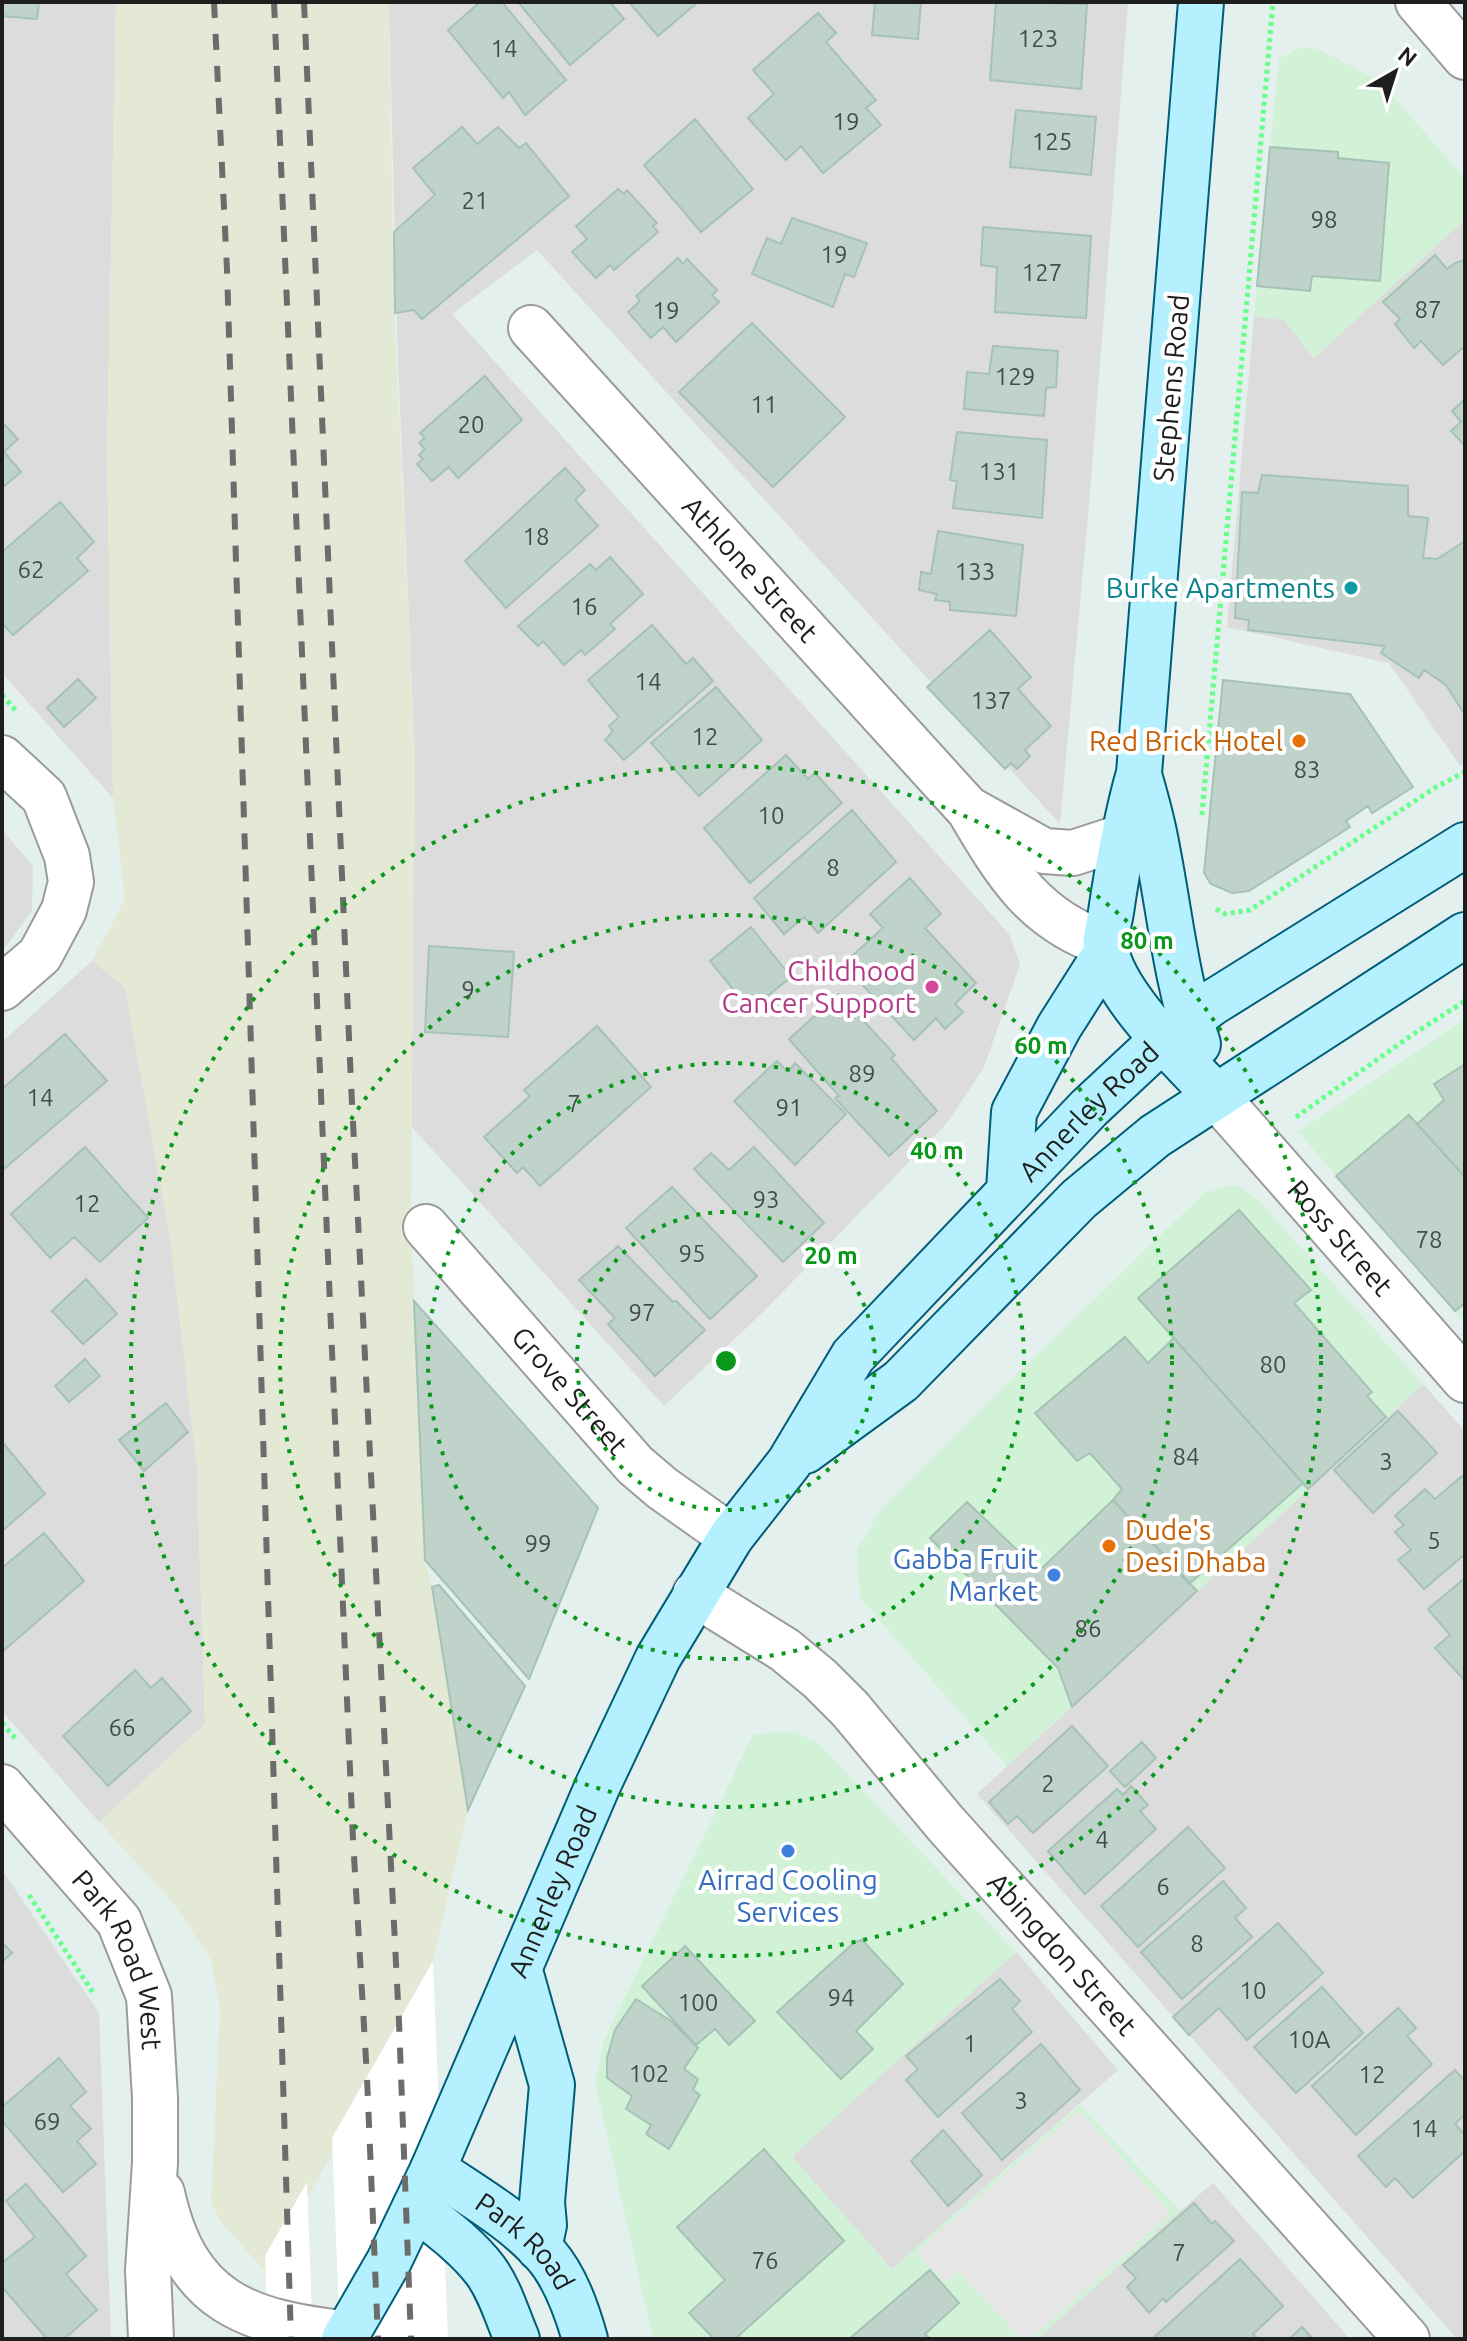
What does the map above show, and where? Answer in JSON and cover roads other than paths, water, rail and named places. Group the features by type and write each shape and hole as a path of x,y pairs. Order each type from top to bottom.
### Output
{"main road":[{"name":"Stephens Road","path":"1106,948 1122,837 1139,773 1201,2"},
{"name":"Stephens Road","path":"1139,773 1158,849 1169,927 1176,1029"},
{"name":"Annerley Road","path":"346,2336 389,2261 424,2188 598,1785 658,1658 731,1537 789,1463 853,1356 1098,1099 1176,1029 1465,845"},
{"name":"Annerley Road","path":"789,1463 901,1381 1079,1199 1155,1136 1465,935"},
{"path":"1106,948 1124,989 1176,1029 1215,1095"},
{"path":"1009,1190 1014,1112 1106,948"},
{"path":"520,1971 552,2085 542,2202 544,2225 539,2248"},
{"name":"Park Road","path":"424,2188 494,2211 539,2248 563,2282 585,2339"},
{"name":"Park Road","path":"424,2188 460,2243 485,2270 517,2339"}],"street":[{"path":"1418,2 1465,57"},
{"name":"Athlone Street","path":"531,328 969,810 1004,870 1045,912 1073,932 1106,948"},
{"path":"2,758 44,797 67,856 71,882 64,910 40,955 2,988"},
{"name":"Athlone Street","path":"969,810 1044,851 1073,853 1122,837"},
{"name":"Ross Street","path":"1215,1095 1465,1380"},
{"name":"Grove Street","path":"426,1227 635,1465 731,1537"},
{"name":"Abingdon Street","path":"695,1594 785,1650 850,1709 945,1823 1407,2339"},
{"name":"Park Road West","path":"2,1787 119,1921 149,1996 155,2098 155,2163 148,2270 151,2339"},
{"name":"Park Road West","path":"155,2163 174,2234 191,2268 211,2290 233,2306 268,2321 346,2336"}],"railway":[{"path":"214,2 227,270 291,2339"},
{"path":"274,2 353,1839 378,2339"},
{"path":"304,2 351,1083 399,2022 411,2339"}],"place":[{"name":"Burke Apartments","path":"1351,588"},
{"name":"Red Brick Hotel","path":"1299,741"},
{"name":"Childhood Cancer Support","path":"932,987"},
{"name":"Dude's Desi Dhaba","path":"1109,1546"},
{"name":"Gabba Fruit Market","path":"1054,1575"},
{"name":"Airrad Cooling Services","path":"788,1851"}]}
